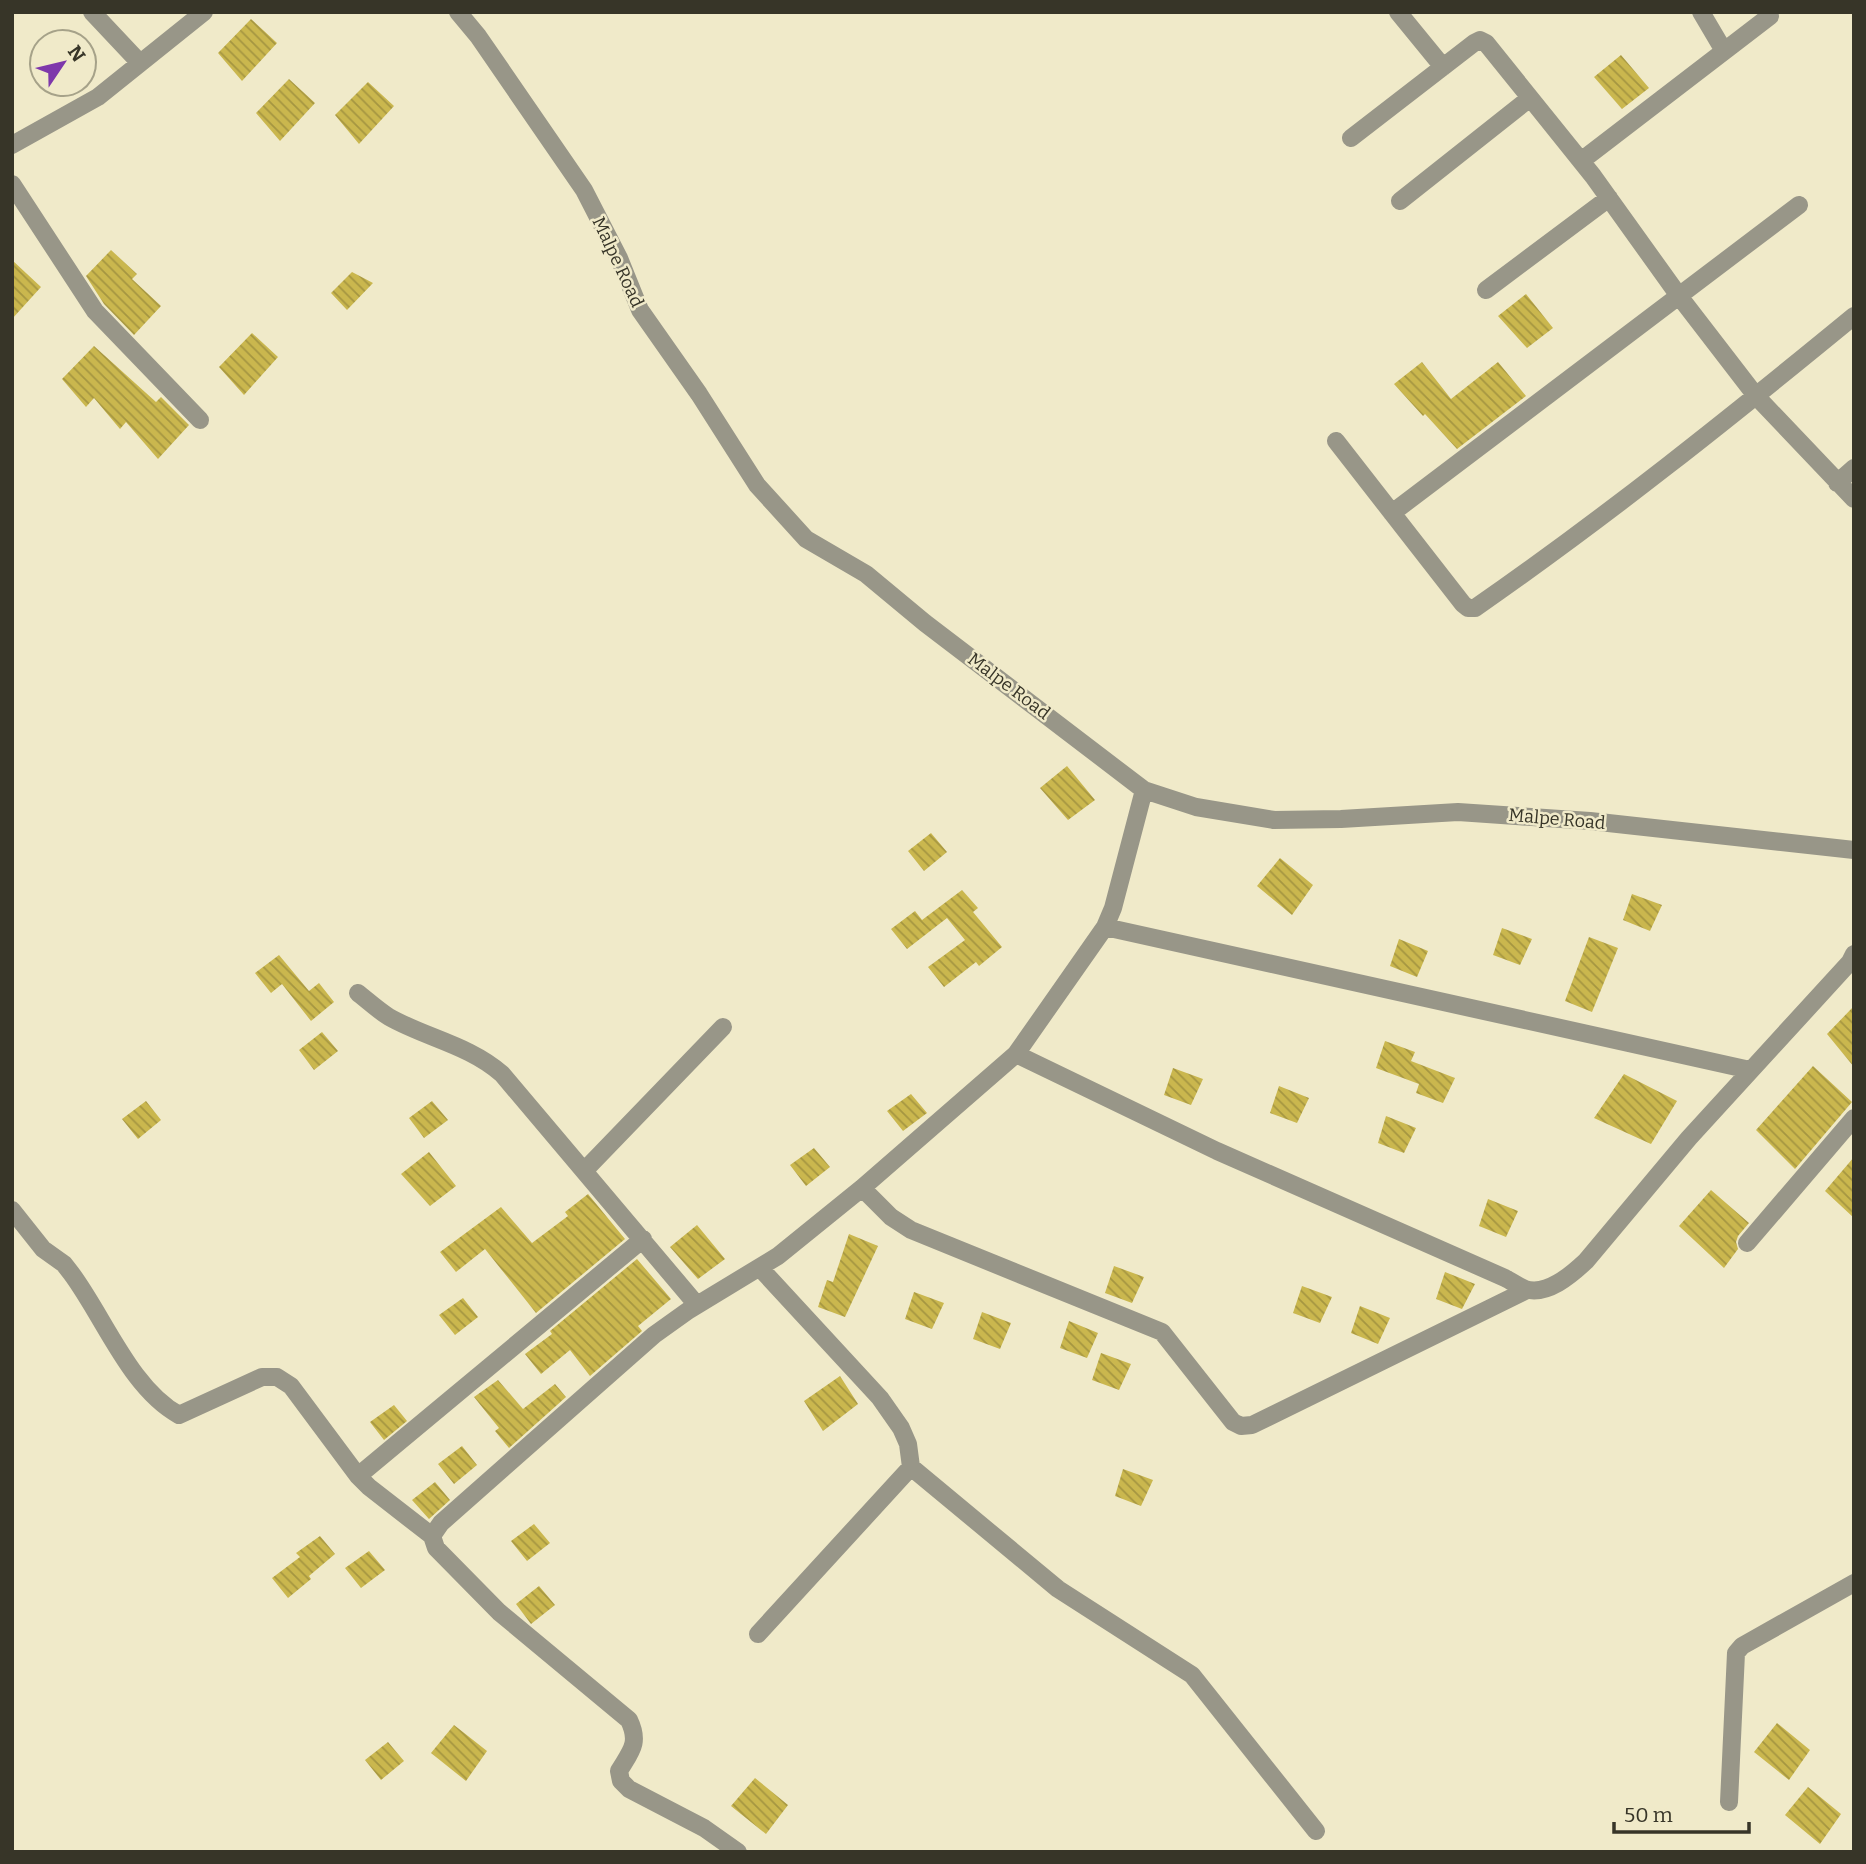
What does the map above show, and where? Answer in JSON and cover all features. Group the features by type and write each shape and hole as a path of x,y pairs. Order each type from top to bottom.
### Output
{"street":[{"path":"92,12 140,63"},
{"path":"12,145 98,97 204,12"},
{"name":"Malpe Road","path":"458,12 478,36 584,190 619,258 640,310 699,394 757,485 806,539 866,574 925,623 1144,790 1196,807 1273,820 1458,812 1590,821 1854,850"},
{"path":"1398,12 1443,66"},
{"path":"1701,12 1724,51"},
{"path":"1581,161 1770,16"},
{"path":"1351,138 1443,66 1480,40 1486,43 1581,161 1756,396 1854,499"},
{"path":"1400,201 1530,98"},
{"path":"12,184 95,311 200,421"},
{"path":"1486,290 1609,198"},
{"path":"1392,513 1799,205"},
{"path":"1336,442 1463,604 1468,608 1475,608 1756,396 1854,316"},
{"path":"1838,483 1854,468"},
{"path":"432,1536 441,1523 654,1335 697,1305 760,1268 862,1188 1016,1054 1105,927 1113,908 1144,790"},
{"path":"1105,927 1751,1070"},
{"path":"862,1188 891,1217 911,1230 1162,1332 1233,1422 1241,1426 1252,1425 1527,1290 1550,1287 1571,1275 1586,1261 1689,1138 1852,961"},
{"path":"358,993 388,1016 488,1062 502,1074 697,1305"},
{"path":"584,1171 723,1027"},
{"path":"1016,1054 1217,1151 1527,1290"},
{"path":"1747,1243 1854,1118"},
{"path":"12,1210 43,1249 64,1264 132,1369 169,1409 179,1415 262,1377 277,1377 291,1386 369,1487 432,1536 436,1548 499,1612 629,1720 634,1731 634,1745 619,1771 621,1780 629,1789 704,1828 738,1852"},
{"path":"358,1476 643,1239"},
{"path":"760,1268 880,1398 901,1428 908,1444 911,1467 1058,1589 1192,1675 1316,1831"},
{"path":"758,1634 911,1467"},
{"path":"1729,1802 1736,1653 1742,1646 1854,1583"}],"building":[{"path":"251,19 277,43 242,81 218,53"},
{"path":"1621,55 1649,88 1622,109 1594,77"},
{"path":"289,79 315,103 280,141 256,113"},
{"path":"368,82 394,106 359,144 335,115"},
{"path":"111,250 137,274 132,279 161,306 134,335 104,304 86,276"},
{"path":"12,260 41,287 12,319"},
{"path":"352,272 373,283 347,310 331,293"},
{"path":"1526,294 1553,328 1527,348 1498,316"},
{"path":"252,333 278,357 244,395 219,367"},
{"path":"94,346 156,402 161,397 189,425 158,459 126,422 120,429 94,398 86,407 62,379"},
{"path":"1422,362 1451,399 1498,362 1526,396 1457,449 1394,384"},
{"path":"1067,766 1095,800 1068,820 1040,788"},
{"path":"931,833 947,852 924,871 908,851"},
{"path":"1280,858 1313,885 1292,915 1257,886"},
{"path":"962,890 978,908 973,912 1002,947 979,966 976,962 944,987 928,967 965,940 947,918 907,949 891,929 915,911 922,920"},
{"path":"1632,894 1662,905 1650,931 1623,920"},
{"path":"1502,928 1532,939 1520,965 1493,955"},
{"path":"1589,937 1618,948 1592,1012 1565,1001"},
{"path":"1399,939 1428,951 1417,977 1390,966"},
{"path":"279,955 309,991 319,983 334,1002 311,1021 282,984 271,993 255,973"},
{"path":"1854,1006 1854,1067 1827,1034"},
{"path":"322,1032 338,1051 314,1070 299,1050"},
{"path":"1385,1041 1415,1052 1411,1061 1455,1078 1443,1103 1416,1093 1419,1084 1376,1068"},
{"path":"1813,1066 1852,1102 1795,1169 1756,1130"},
{"path":"1173,1068 1203,1079 1191,1105 1164,1095"},
{"path":"1624,1074 1677,1101 1651,1144 1594,1118"},
{"path":"1279,1086 1309,1098 1297,1123 1270,1113"},
{"path":"911,1094 927,1113 903,1131 887,1111"},
{"path":"146,1101 161,1120 138,1139 122,1119"},
{"path":"432,1101 448,1120 424,1138 409,1118"},
{"path":"1386,1116 1416,1128 1404,1153 1378,1143"},
{"path":"814,1148 830,1167 806,1186 790,1165"},
{"path":"429,1152 456,1186 430,1206 401,1174"},
{"path":"1854,1157 1854,1218 1825,1191"},
{"path":"1711,1190 1749,1223 1738,1236 1738,1249 1724,1268 1679,1226"},
{"path":"588,1194 625,1239 536,1313 485,1249 456,1272 440,1252 501,1207 532,1243 568,1216 565,1212"},
{"path":"1488,1199 1518,1211 1506,1237 1479,1226"},
{"path":"697,1225 725,1259 698,1279 670,1247"},
{"path":"849,1234 878,1246 845,1317 818,1307 827,1280 833,1282"},
{"path":"637,1259 671,1299 638,1326 642,1331 590,1376 570,1350 541,1374 525,1354 552,1334 550,1331"},
{"path":"1114,1266 1144,1277 1132,1303 1105,1293"},
{"path":"1445,1272 1475,1284 1462,1309 1436,1299"},
{"path":"1302,1286 1332,1297 1320,1323 1293,1313"},
{"path":"914,1292 944,1303 932,1329 905,1319"},
{"path":"463,1298 478,1317 455,1335 439,1315"},
{"path":"1360,1306 1390,1318 1378,1344 1351,1333"},
{"path":"982,1312 1011,1323 1000,1349 973,1339"},
{"path":"1069,1321 1098,1333 1087,1358 1060,1348"},
{"path":"1101,1353 1131,1364 1119,1390 1092,1380"},
{"path":"840,1376 858,1404 823,1431 804,1401"},
{"path":"498,1380 523,1409 555,1384 566,1397 509,1448 495,1431 499,1428 474,1397"},
{"path":"394,1405 407,1421 384,1440 370,1422"},
{"path":"462,1446 477,1465 454,1484 438,1464"},
{"path":"1123,1469 1153,1480 1141,1506 1115,1496"},
{"path":"435,1482 450,1500 429,1519 412,1500"},
{"path":"534,1524 550,1543 527,1561 511,1541"},
{"path":"320,1536 335,1554 288,1598 272,1578 300,1557 296,1553"},
{"path":"369,1551 385,1570 361,1588 345,1568"},
{"path":"539,1586 555,1605 531,1624 516,1604"},
{"path":"1777,1723 1810,1750 1789,1780 1754,1752"},
{"path":"454,1725 487,1751 466,1781 431,1753"},
{"path":"388,1742 404,1761 381,1780 365,1760"},
{"path":"755,1778 788,1805 766,1834 731,1806"},
{"path":"1808,1787 1841,1814 1820,1844 1785,1815"}]}
